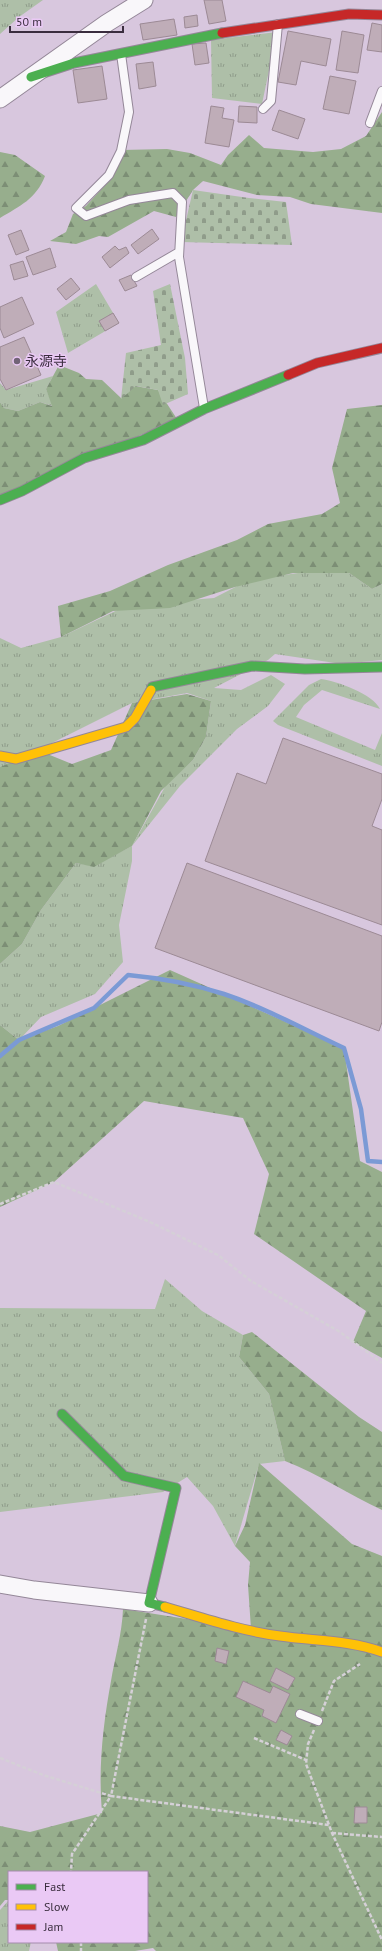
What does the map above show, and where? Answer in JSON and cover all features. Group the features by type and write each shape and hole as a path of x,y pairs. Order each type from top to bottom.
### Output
{"street":[{"path":"0,99 107,23 144,0"},
{"path":"31,77 74,63 121,52 278,24 349,7 382,15"},
{"path":"0,500 22,491 84,458 143,440 204,409 317,363 382,348"},
{"path":"0,756 16,759 126,727 135,718 152,686 252,666 305,669 382,667"},
{"path":"62,1414 124,1476 176,1488 149,1603"},
{"path":"0,1584 34,1590 149,1603 236,1628 279,1636 338,1642 368,1647 381,1652"}],"lane":[{"path":"263,109 271,101 278,24"},
{"path":"121,52 129,112 121,151 109,175 76,208 86,216 128,200 173,193 182,202 179,252 204,409"},
{"path":"370,123 382,91"},
{"path":"136,278 179,252"},
{"path":"300,1714 318,1721"}],"path":[{"path":"0,1204 54,1182 109,1204 218,1255 251,1281 340,1332 382,1363"},
{"path":"71,1871 72,1854 111,1796 149,1603"},
{"path":"381,1652 334,1681 308,1744 306,1764 332,1833 382,1940"},
{"path":"254,1738 306,1760"},
{"path":"0,1758 43,1775 111,1796 329,1825"},
{"path":"332,1833 382,1837"}],"green space":[{"path":"0,0 43,0 19,17 0,34"},
{"path":"277,32 262,104 212,98 211,40"},
{"path":"382,112 382,213 311,204 290,197 257,195 203,181 193,190 176,217 154,211 108,237 99,236 76,244 50,241 66,232 73,214 86,206 107,183 121,150 167,149 190,153 221,165 228,155 249,135 264,148 313,152 341,149 366,136"},
{"path":"0,152 15,155 45,176 37,191 27,201 0,218"},
{"path":"193,190 286,202 292,245 181,242"},
{"path":"96,284 119,323 68,353 56,312"},
{"path":"170,284 185,358 188,394 163,405 158,390 136,386 121,399 126,353 161,345 153,291"},
{"path":"59,365 79,373 86,379 102,380 121,398 135,386 158,390 177,419 0,497 0,402 4,408 18,411 40,402 52,406 46,389"},
{"path":"53,376 46,389 53,406 40,402 18,411 4,408 0,402 0,383 6,390"},
{"path":"382,405 382,584 372,589 349,573 293,573 235,587 170,608 113,611 61,637 58,606 110,591 168,565 237,540 268,524 322,514 340,503 332,468 347,409"},
{"path":"298,573 349,573 372,589 382,584 382,660 342,664 275,654 268,660 214,688 241,690 271,675 285,684 268,706 237,729 180,786 132,846 166,785 193,760 206,737 211,701 187,693 132,703 34,752 0,844 0,638 21,648 61,637 128,605 214,598 249,580"},
{"path":"321,679 345,685 362,693 376,703 380,709 322,690 304,705 296,717 375,750 382,733 382,766 278,725 273,721 309,685"},
{"path":"187,694 211,701 206,737 193,760 161,791 132,846 94,867 76,863 41,910 22,944 0,964 0,767 40,751 72,764 111,750 132,703"},
{"path":"132,846 132,861 119,925 123,962 95,994 41,1017 19,1040 0,1025 0,964 22,944 41,910 76,863 94,866"},
{"path":"170,970 344,1048 360,1161 382,1172 382,1358 353,1342 366,1311 254,1234 269,1174 243,1118 144,1101 54,1182 0,1207 0,1025 19,1040 58,1026"},
{"path":"165,1279 202,1311 243,1335 239,1357 269,1394 285,1461 259,1464 235,1546 213,1506 187,1477 163,1492 0,1512 0,1308 155,1309"},
{"path":"252,1332 359,1417 382,1432 382,1510 310,1472 285,1461 269,1394 239,1357 243,1335"},
{"path":"259,1463 352,1544 382,1556 382,1951 156,1951 153,1948 135,1951 58,1951 56,1943 148,1943 148,1871 8,1871 8,1900 5,1900 0,1906 0,1826 30,1832 102,1813 101,1763 104,1730 123,1609 251,1629 248,1585 250,1562 235,1546 245,1525"},
{"path":"8,1901 8,1943 31,1943 29,1951 0,1951 0,1910"}],"building":[{"path":"204,0 222,0 226,21 209,24"},
{"path":"197,15 198,26 185,28 184,17"},
{"path":"174,19 177,35 143,40 140,24"},
{"path":"372,23 382,25 382,52 367,50"},
{"path":"288,31 331,39 326,66 301,61 296,85 278,82"},
{"path":"342,31 364,35 358,73 336,70"},
{"path":"206,43 209,63 195,65 192,44"},
{"path":"153,62 156,86 139,89 136,64"},
{"path":"102,66 107,99 78,103 73,70"},
{"path":"330,76 356,81 349,114 323,109"},
{"path":"211,106 224,108 222,118 234,120 229,147 205,143"},
{"path":"239,106 257,107 257,123 238,122"},
{"path":"279,110 305,119 298,139 272,130"},
{"path":"152,229 159,239 138,254 131,245"},
{"path":"21,230 29,250 16,255 8,235"},
{"path":"115,246 119,250 126,247 129,253 110,268 102,257"},
{"path":"50,248 56,267 33,275 26,257"},
{"path":"23,261 28,276 14,280 10,265"},
{"path":"131,275 137,286 125,291 119,280"},
{"path":"71,278 80,289 66,300 57,289"},
{"path":"22,297 34,324 4,338 0,328 0,307"},
{"path":"113,313 119,323 105,331 99,321"},
{"name":"永源寺","path":"24,337 41,375 6,390 0,379 0,347"},
{"path":"283,738 382,774 382,799 372,826 382,830 382,925 205,861 237,773 266,784"},
{"path":"187,863 382,936 382,1022 379,1031 155,948"},
{"path":"217,1648 229,1651 226,1664 215,1661"},
{"path":"276,1668 295,1678 288,1690 270,1681"},
{"path":"243,1681 270,1693 273,1686 290,1694 276,1723 262,1716 264,1710 236,1697"},
{"path":"281,1730 292,1736 287,1745 276,1740"},
{"path":"355,1807 367,1807 367,1823 354,1823"}],"waterway":[{"path":"0,1056 19,1040 94,1008 128,975 176,982 212,990 255,1006 344,1048 361,1109 368,1161 382,1162"}],"traffic: fast":[{"path":"31,77 74,63 222,33"},
{"path":"0,500 22,491 84,458 143,440 204,409 288,375"},
{"path":"151,690 152,687 252,666 305,669 382,667"},
{"path":"62,1414 124,1476 176,1488 149,1603 165,1607"}],"traffic: slow":[{"path":"0,756 16,759 126,727 135,718 151,690"},
{"path":"165,1607 222,1624 265,1634 344,1643 382,1652"}],"traffic: jam":[{"path":"222,33 349,14 382,15"},
{"path":"288,375 317,363 382,348"}],"place":[{"name":"永源寺","path":"17,361"}]}
